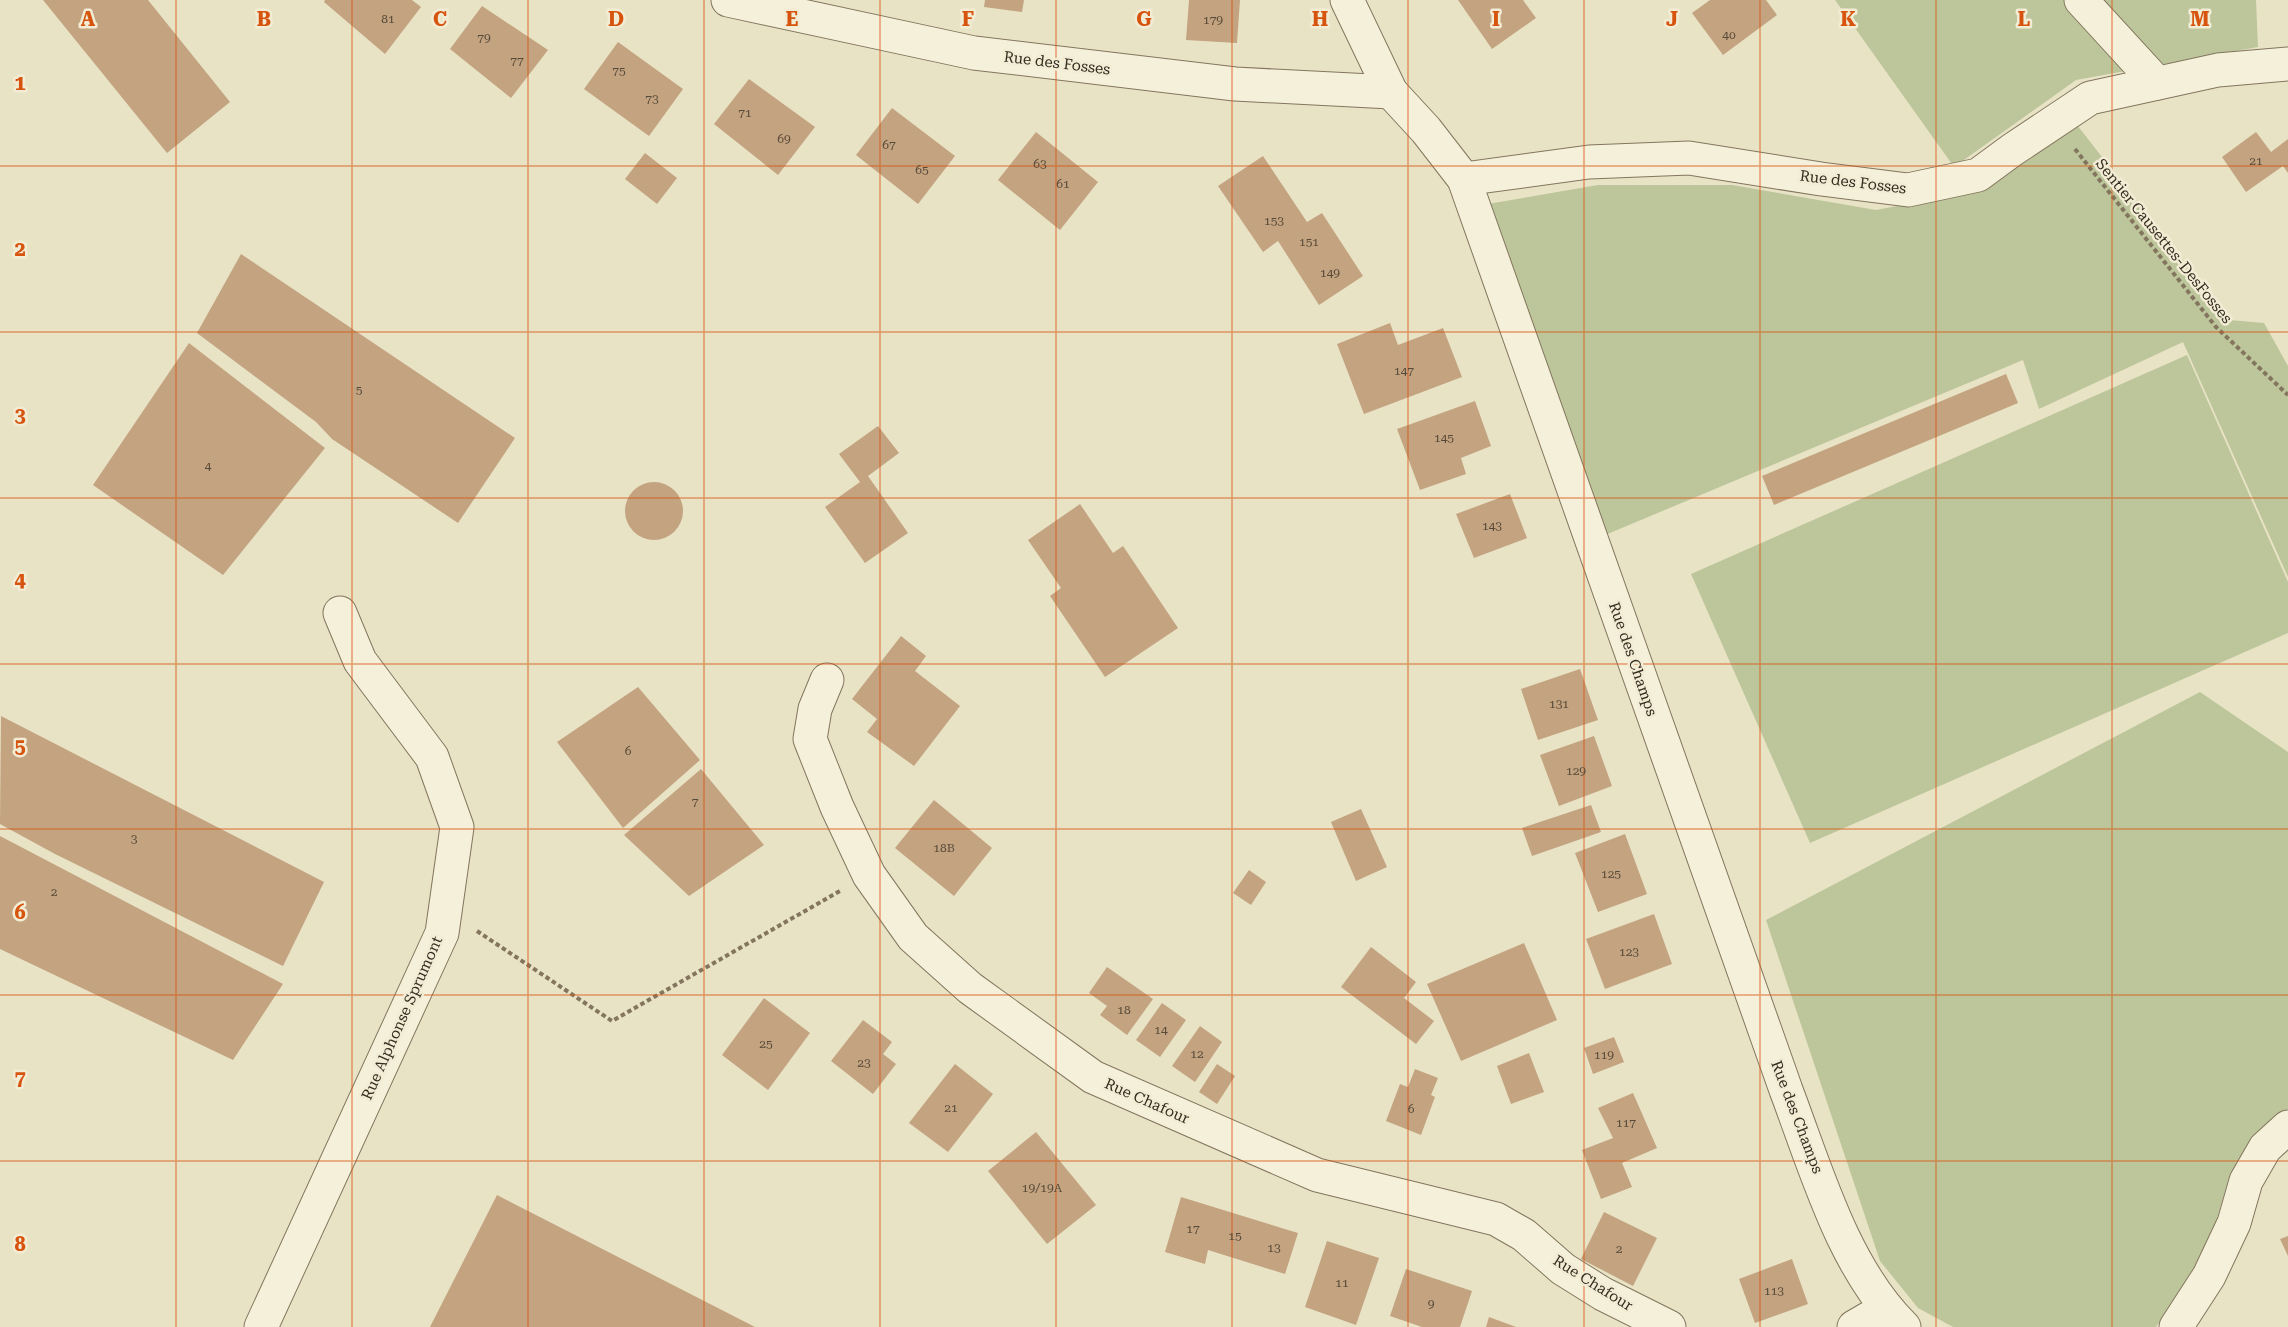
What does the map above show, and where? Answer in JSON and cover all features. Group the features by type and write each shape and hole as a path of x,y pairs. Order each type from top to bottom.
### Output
{"street":[{"name":"Rue des Fosses","path":"728,0 974,53 1235,84 1391,92"},
{"name":"Rue des Champs","path":"1347,0 1391,92 1426,130 1464,179 1786,1090 1844,1239 1895,1318"},
{"path":"2081,0 2157,83"},
{"name":"Rue des Fosses","path":"1464,179 1589,162 1689,159 1908,190 1978,175 2091,98 2218,70 2288,64"},
{"name":"Rue Alphonse Sprumont","path":"261,1327 442,933 457,827 432,757 360,661 340,613"},
{"name":"Rue Chafour","path":"827,680 815,709 810,739 837,807 869,875 913,937 970,988 1093,1077 1317,1175 1496,1219 1524,1235 1563,1269 1603,1294 1669,1327"},
{"path":"2176,1327 2209,1276 2234,1223 2246,1181 2265,1148 2288,1127"},
{"path":"1854,1327 1895,1318"}],"path":[{"name":"Sentier Causettes-DesFosses","path":"2054,122 2216,327 2288,395"},
{"path":"446,907 495,945 612,1022 869,875"}],"green space":[{"path":"1835,0 2256,0 2258,47 2076,80 1954,167"},
{"path":"2077,125 2230,320 2264,323 2288,366 2288,577 2183,342 2039,409 2023,360 1598,538 1476,206 1598,185 1732,185 1876,210 1961,194"},
{"path":"2187,355 2288,582 2288,633 1810,843 1691,574"},
{"path":"2200,692 2288,752 2288,1109 2278,1114 2249,1142 2229,1178 2210,1242 2156,1327 1953,1327 1918,1308 1880,1261 1766,920"}],"building":[{"path":"43,0 148,0 230,102 167,153"},
{"path":"325,0 412,0 421,7 385,54 324,2"},
{"path":"985,0 1024,0 1022,12 984,7"},
{"path":"1189,0 1240,0 1237,43 1186,40"},
{"path":"1458,0 1523,0 1536,18 1492,49"},
{"path":"1710,0 1766,0 1777,15 1723,55 1692,13"},
{"path":"482,6 548,50 511,98 450,49"},
{"path":"618,42 683,89 649,136 584,89"},
{"path":"749,79 815,127 778,175 714,124"},
{"path":"892,108 955,156 918,204 856,155"},
{"path":"1036,132 1098,182 1060,230 998,180"},
{"path":"2256,132 2271,152 2288,139 2288,173 2283,166 2246,192 2222,157"},
{"path":"645,153 677,178 657,204 625,179"},
{"path":"1263,156 1307,222 1322,213 1363,276 1319,305 1278,241 1263,252 1218,186"},
{"path":"241,254 515,438 458,523 332,439 316,422 197,333"},
{"path":"1390,323 1398,345 1443,328 1462,377 1364,414 1337,344"},
{"path":"189,343 325,448 223,575 93,485"},
{"path":"2006,374 2018,403 1774,505 1762,476"},
{"path":"1475,401 1491,446 1461,458 1466,474 1420,490 1397,429"},
{"path":"878,426 899,453 868,476 908,533 865,563 825,507 860,482 839,454"},
{"path":"654,482 665,484 678,495 683,511 681,522 670,535 654,540 643,538 630,527 625,511 627,500 638,487"},
{"path":"1510,494 1527,538 1474,558 1456,514"},
{"path":"1080,504 1113,553 1123,546 1178,628 1105,677 1050,596 1061,588 1028,540"},
{"path":"901,636 926,656 915,671 960,706 914,766 867,732 877,719 852,699"},
{"path":"1580,669 1598,720 1538,740 1521,689"},
{"path":"638,687 700,760 623,828 557,742"},
{"path":"1,716 324,882 283,966 55,854 0,824"},
{"path":"1594,736 1612,786 1559,806 1540,755"},
{"path":"701,769 764,845 689,896 624,835"},
{"path":"934,800 992,848 954,896 895,848"},
{"path":"1591,805 1601,832 1532,856 1522,828"},
{"path":"1361,809 1387,867 1356,881 1331,822"},
{"path":"1625,834 1647,894 1598,912 1575,853"},
{"path":"0,836 283,984 233,1060 0,949"},
{"path":"1249,870 1266,882 1251,905 1233,893"},
{"path":"1654,914 1672,964 1605,989 1586,939"},
{"path":"1524,943 1557,1020 1461,1061 1427,984"},
{"path":"1371,947 1416,982 1404,998 1434,1021 1416,1044 1341,987"},
{"path":"1107,967 1153,999 1127,1035 1100,1015 1107,1006 1089,993"},
{"path":"764,998 810,1033 768,1090 722,1055"},
{"path":"1162,1003 1186,1020 1160,1057 1136,1040"},
{"path":"863,1020 892,1042 883,1054 896,1064 873,1094 831,1061"},
{"path":"1200,1026 1222,1042 1195,1082 1172,1066"},
{"path":"1614,1037 1624,1062 1593,1074 1584,1048"},
{"path":"1529,1053 1544,1092 1511,1104 1497,1066"},
{"path":"955,1064 993,1094 948,1152 909,1123"},
{"path":"1217,1064 1235,1076 1217,1104 1199,1092"},
{"path":"1415,1069 1438,1078 1431,1095 1435,1097 1421,1135 1386,1121 1400,1084 1408,1087"},
{"path":"1633,1093 1657,1148 1622,1163 1632,1187 1601,1199 1582,1150 1613,1138 1598,1108"},
{"path":"1036,1132 1096,1205 1047,1244 988,1171"},
{"path":"497,1195 755,1327 430,1327"},
{"path":"1181,1197 1298,1233 1285,1274 1208,1250 1205,1264 1165,1252"},
{"path":"1604,1212 1657,1238 1633,1286 1581,1259"},
{"path":"2288,1236 2288,1256 2280,1239"},
{"path":"1327,1241 1379,1258 1356,1325 1305,1307"},
{"path":"1792,1259 1808,1304 1755,1323 1739,1279"},
{"path":"1406,1269 1472,1291 1460,1327 1422,1327 1390,1316"},
{"path":"1489,1317 1516,1327 1486,1327"}]}
